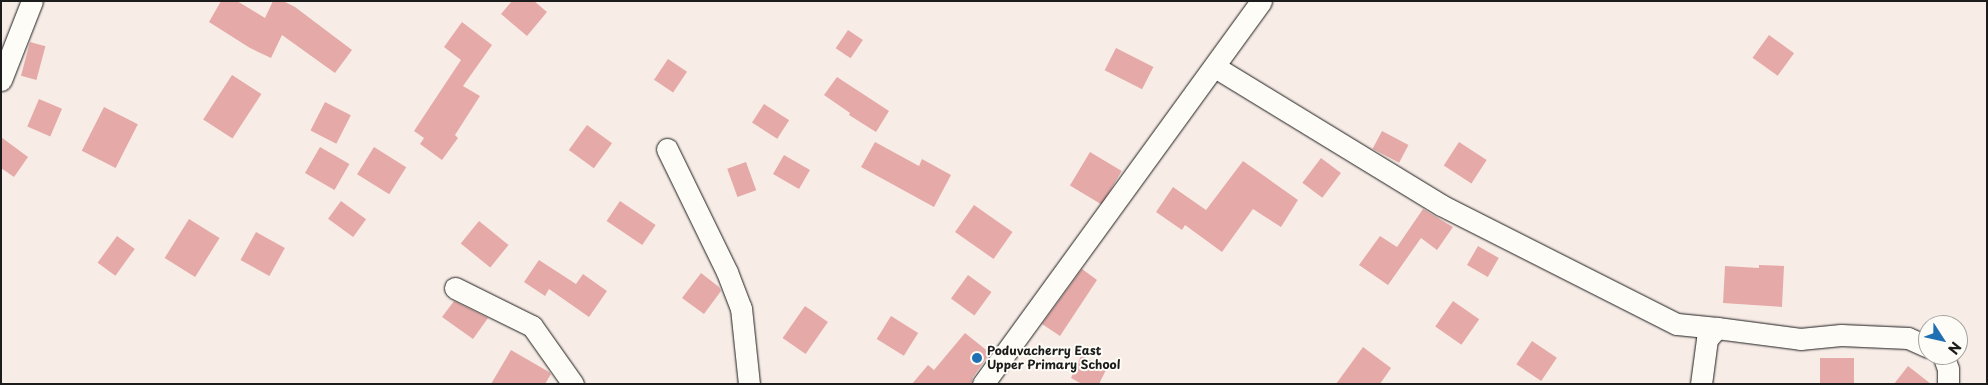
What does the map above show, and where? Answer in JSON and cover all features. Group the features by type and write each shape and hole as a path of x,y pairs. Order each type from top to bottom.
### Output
{"street":[{"path":"1,80 32,1"},
{"path":"983,384 1215,66 1260,1"},
{"path":"1215,66 1441,205 1677,324 1800,339 1842,335 1908,338 1918,342"},
{"path":"667,149 727,272 741,308 749,384"},
{"path":"455,288 532,326 573,384"},
{"path":"1701,384 1706,339 1717,328"},
{"path":"1947,365 1948,384"}],"building":[{"path":"221,1 237,1 265,18 273,1 283,1 295,7 352,50 335,73 282,35 271,58 250,48 209,22"},
{"path":"512,1 534,1 547,12 527,36 501,14"},
{"path":"462,22 492,45 463,86 480,96 455,135 458,138 442,160 420,144 424,138 414,131 461,60 444,47"},
{"path":"848,30 863,40 851,58 836,48"},
{"path":"1769,35 1794,53 1778,76 1753,58"},
{"path":"30,42 45,46 36,80 21,76"},
{"path":"1116,48 1153,67 1142,89 1105,70"},
{"path":"668,59 687,72 673,93 654,80"},
{"path":"232,75 261,94 232,139 203,119"},
{"path":"837,77 889,111 876,132 849,115 850,113 824,95"},
{"path":"39,99 62,109 50,136 27,127"},
{"path":"325,102 351,115 336,144 310,131"},
{"path":"764,104 789,120 777,139 752,122"},
{"path":"104,107 138,124 116,168 82,151"},
{"path":"587,125 612,143 594,168 569,150"},
{"path":"1382,131 1408,145 1399,163 1373,149"},
{"path":"1,137 28,157 14,177 1,168"},
{"path":"875,142 919,166 922,159 951,175 934,207 861,167"},
{"path":"1459,142 1487,160 1471,183 1444,165"},
{"path":"320,147 349,164 334,190 305,173"},
{"path":"374,147 406,167 389,194 357,174"},
{"path":"1090,152 1122,171 1102,204 1070,185"},
{"path":"784,155 810,170 799,189 773,174"},
{"path":"1321,158 1341,173 1322,198 1302,183"},
{"path":"1243,161 1298,200 1281,227 1253,209 1222,252 1185,225 1182,230 1156,212 1173,187 1206,210"},
{"path":"746,162 756,190 737,197 727,169"},
{"path":"341,201 366,219 353,237 328,219"},
{"path":"620,201 656,225 642,245 607,221"},
{"path":"974,205 1013,232 994,259 955,232"},
{"path":"1423,209 1453,227 1437,250 1421,238 1388,285 1359,265 1380,236 1397,247"},
{"path":"189,219 220,238 195,277 165,258"},
{"path":"479,221 509,245 490,267 461,244"},
{"path":"256,232 285,248 269,276 240,260"},
{"path":"117,236 135,249 115,276 98,263"},
{"path":"1478,246 1499,258 1488,277 1467,265"},
{"path":"539,260 576,284 583,274 607,291 589,317 549,289 545,296 524,282"},
{"path":"1759,265 1784,266 1782,307 1723,303 1725,266 1759,268"},
{"path":"1082,269 1097,280 1060,336 1042,324"},
{"path":"701,273 719,287 721,291 704,314 682,298"},
{"path":"968,275 991,292 974,316 951,298"},
{"path":"454,301 488,318 473,339 442,317"},
{"path":"1453,301 1479,319 1461,345 1435,326"},
{"path":"805,306 828,322 806,354 783,338"},
{"path":"891,316 918,333 904,356 877,339"},
{"name":"Poduvacherry East Upper Primary School","path":"965,333 990,353 973,377 971,384 912,384 928,365 934,370"},
{"path":"1532,341 1557,358 1541,381 1516,364"},
{"path":"1363,347 1391,368 1380,384 1336,384"},
{"path":"511,350 551,374 545,384 491,384"},
{"path":"1081,356 1107,368 1099,384 1082,384 1071,378"},
{"path":"1820,358 1854,358 1854,383 1820,383"},
{"path":"1908,366 1931,384 1894,384"}],"place":[{"name":"Poduvacherry East Upper Primary School","path":"977,358"}]}
